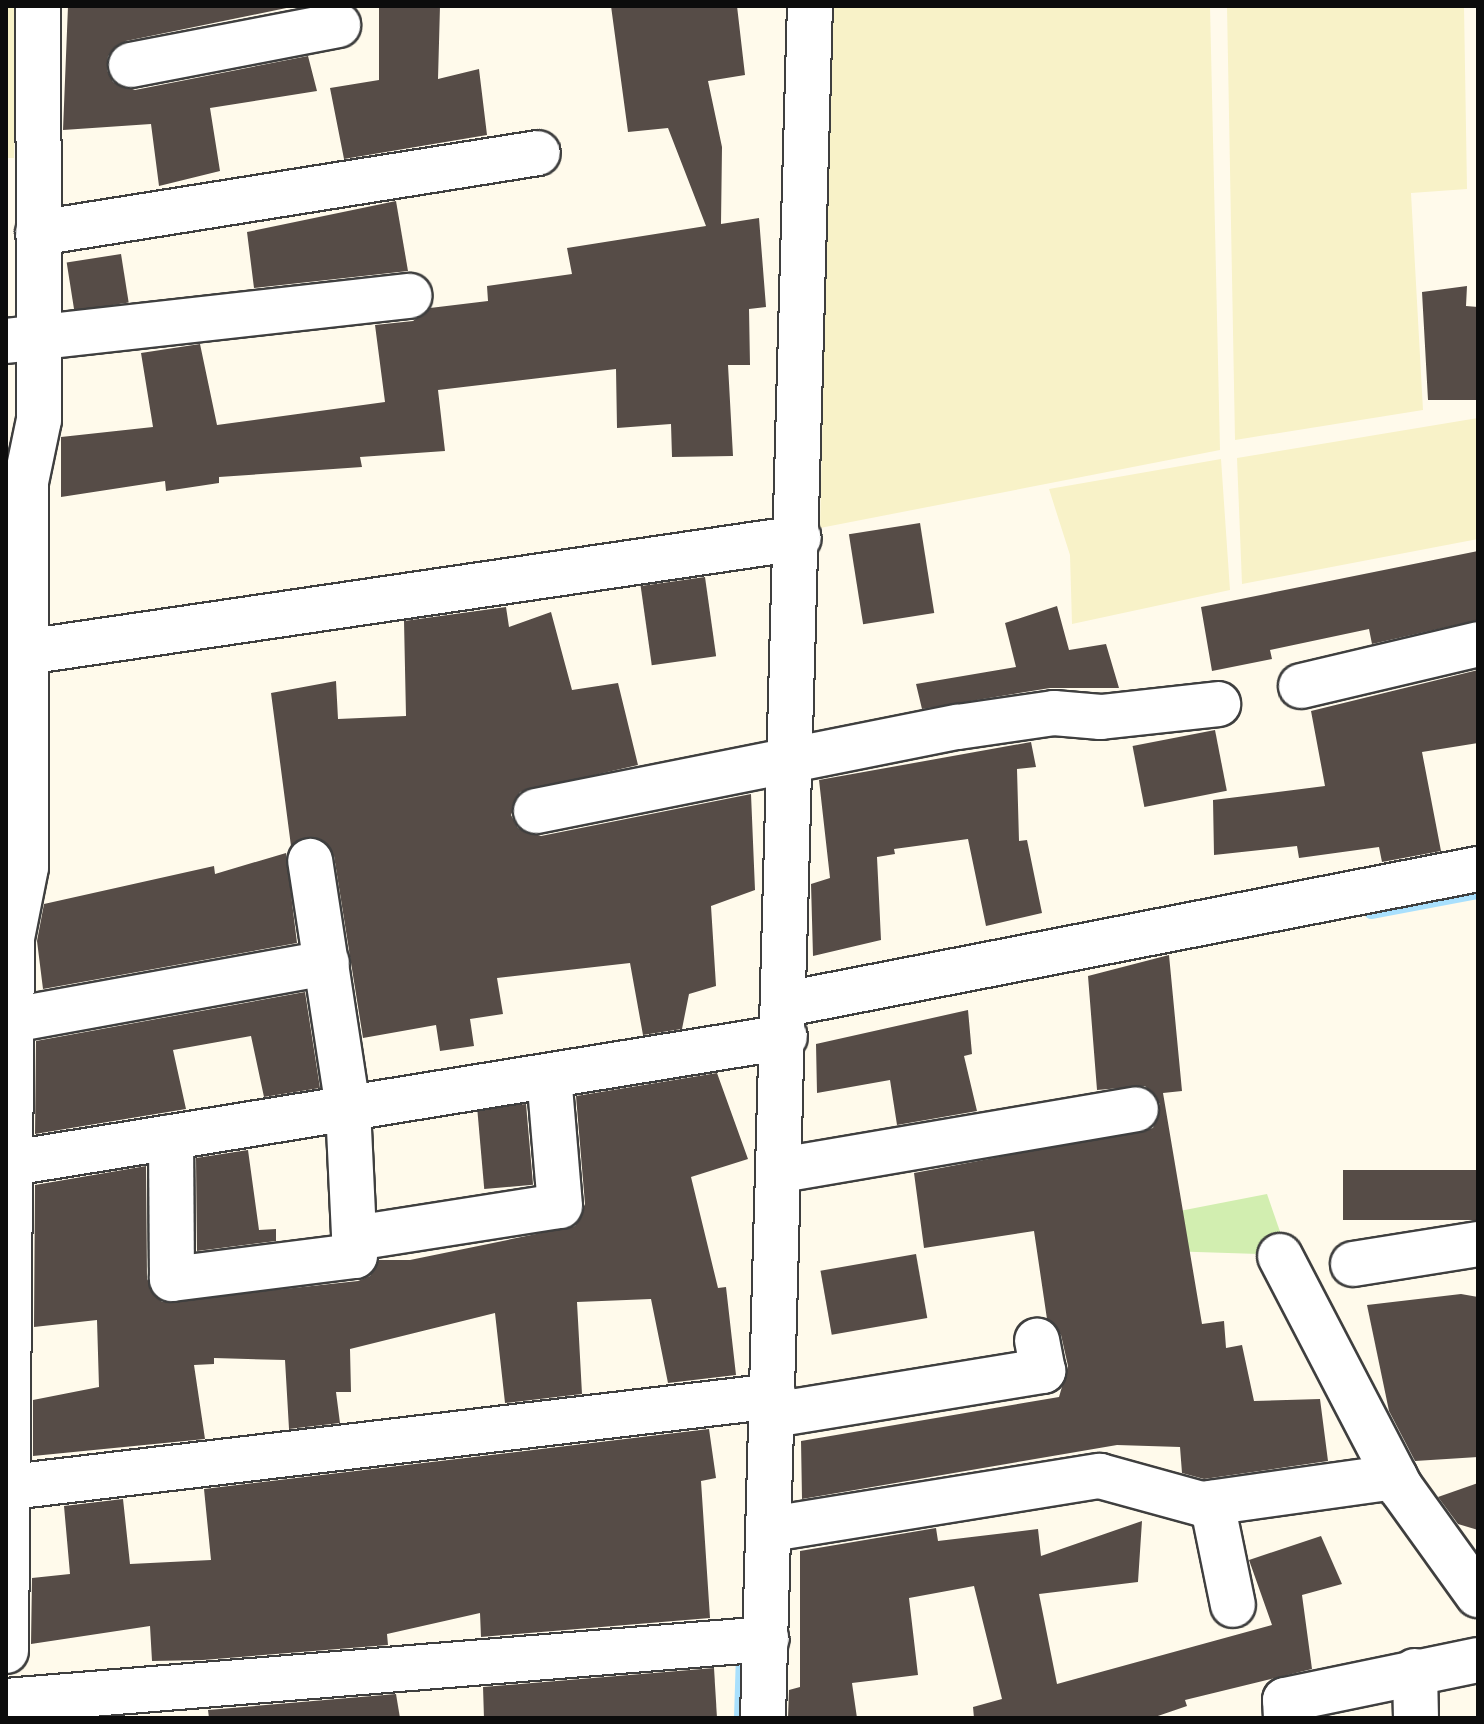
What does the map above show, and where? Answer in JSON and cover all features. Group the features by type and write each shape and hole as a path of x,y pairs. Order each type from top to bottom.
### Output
{"street":[{"path":"6,1651 11,1487 8,1441 12,938 26,867 16,789 26,652 26,482 39,420 22,340 38,233 38,6"},
{"path":"763,1718 786,1021 810,6"},
{"path":"131,65 338,29"},
{"path":"38,233 538,153"},
{"path":"22,340 409,296"},
{"path":"26,652 799,538"},
{"path":"1301,686 1478,644"},
{"path":"536,811 1054,713 1101,717 1218,704"},
{"path":"171,1137 172,1279 355,1256 348,1108 310,861"},
{"path":"10,1153 171,1137 549,1076 1478,869"},
{"path":"12,1020 327,963"},
{"path":"355,1238 560,1206 549,1076"},
{"path":"781,1170 1136,1109"},
{"path":"1353,1264 1478,1244"},
{"path":"1280,1256 1395,1477 1478,1595"},
{"path":"11,1487 773,1406 1043,1371 1037,1341"},
{"path":"771,1529 1100,1476 1212,1503 1395,1477"},
{"path":"1212,1503 1233,1605"},
{"path":"6,1701 766,1639"},
{"path":"1286,1718 1285,1700 1478,1660"},
{"path":"1415,1671 1416,1718"}],"shaded area":[{"path":"6,6 17,6 14,158 6,158"},
{"path":"832,6 1210,6 1220,450 820,528"},
{"path":"1227,6 1464,6 1467,189 1411,193 1423,410 1235,440"},
{"path":"1478,418 1478,539 1242,584 1237,458"},
{"path":"1221,459 1230,590 1072,624 1070,555 1049,489"}],"green space":[{"path":"1267,1194 1285,1246 1259,1254 1166,1251 1159,1215"}],"building":[{"path":"68,6 296,6 126,41 108,56 107,70 113,82 135,90 308,56 317,91 210,108 220,171 159,186 151,124 63,130"},
{"path":"379,6 440,6 438,79 479,69 487,135 344,159 330,88 379,80"},
{"path":"611,6 737,6 745,75 708,81 722,147 721,224 759,218 766,307 749,309 750,365 728,365 733,456 672,457 671,424 617,428 616,369 438,390 445,451 360,457 362,467 219,477 219,483 166,491 165,481 61,497 61,437 153,427 141,353 200,344 217,425 385,402 375,325 413,321 430,308 488,301 487,286 572,274 567,248 706,226 668,128 628,132"},
{"path":"396,201 408,271 254,288 247,232"},
{"path":"121,254 129,302 74,311 67,263"},
{"path":"1467,286 1466,306 1478,307 1478,400 1428,400 1422,292"},
{"path":"920,523 934,613 863,624 849,534"},
{"path":"1478,551 1478,620 1372,644 1369,629 1270,650 1272,659 1212,671 1201,607"},
{"path":"705,577 716,656 652,665 641,586"},
{"path":"1057,606 1069,650 1106,644 1119,688 1050,688 922,709 916,684 1016,667 1005,623"},
{"path":"506,607 509,627 551,612 572,690 618,683 638,765 520,792 511,815 518,828 541,836 751,794 755,890 711,906 716,986 689,994 682,1029 643,1035 630,963 497,978 503,1014 470,1019 474,1046 440,1051 436,1025 363,1038 334,856 318,838 291,846 271,693 336,681 338,719 406,716 404,621"},
{"path":"1478,670 1478,743 1422,752 1441,851 1382,862 1379,847 1299,858 1297,846 1214,855 1213,800 1325,786 1311,711"},
{"path":"1215,730 1227,791 1144,807 1133,746"},
{"path":"1031,742 1036,767 1017,769 1019,841 1027,840 1042,913 986,926 968,839 894,849 895,854 877,857 881,940 813,956 811,884 830,878 819,780"},
{"path":"286,853 297,943 43,989 37,941 44,904 214,866 215,874"},
{"path":"1169,955 1182,1091 1163,1093 1202,1324 1224,1321 1226,1348 1242,1345 1254,1401 1320,1399 1328,1461 1204,1479 1182,1473 1180,1447 1117,1445 802,1499 801,1441 1059,1397 1068,1366 1061,1335 1047,1319 1034,1231 924,1248 914,1173 1153,1128 1160,1104 1145,1086 1097,1090 1088,976"},
{"path":"305,992 320,1088 264,1097 251,1036 173,1050 186,1109 35,1134 36,1041"},
{"path":"968,1010 972,1054 964,1056 977,1111 897,1125 890,1080 817,1093 816,1044"},
{"path":"717,1073 748,1159 691,1177 718,1288 726,1287 736,1375 668,1383 651,1299 577,1302 582,1394 505,1403 495,1313 350,1349 351,1392 336,1392 340,1423 289,1429 285,1360 214,1358 214,1364 194,1365 205,1439 33,1456 33,1400 99,1387 97,1320 34,1327 35,1185 146,1166 147,1279 162,1302 358,1281 370,1276 379,1260 410,1260 575,1226 585,1204 576,1096"},
{"path":"526,1104 533,1185 484,1189 477,1108"},
{"path":"248,1150 259,1230 276,1229 276,1241 197,1251 196,1158"},
{"path":"1343,1170 1478,1170 1478,1220 1343,1220"},
{"path":"916,1254 927,1318 832,1335 820,1271"},
{"path":"1461,1294 1478,1297 1478,1457 1415,1461 1389,1411 1367,1305"},
{"path":"709,1429 716,1478 701,1481 710,1618 481,1637 480,1613 387,1634 388,1645 203,1660 152,1661 150,1626 31,1644 32,1578 70,1574 64,1506 123,1499 130,1564 211,1560 204,1489"},
{"path":"1478,1483 1478,1530 1458,1524 1438,1497"},
{"path":"1142,1521 1138,1582 1039,1594 1057,1684 1272,1625 1249,1560 1321,1536 1342,1584 1302,1595 1312,1669 1185,1700 1187,1706 1152,1718 974,1718 973,1707 1002,1699 974,1586 909,1598 918,1675 852,1683 857,1718 788,1718 789,1690 800,1687 800,1551 936,1528 938,1541 1038,1529 1041,1556"},
{"path":"714,1668 717,1718 484,1718 483,1687"},
{"path":"396,1694 400,1718 209,1718 208,1710"}],"waterway":[{"path":"1371,912 1478,892"},
{"path":"741,1718 743,1654"}]}
